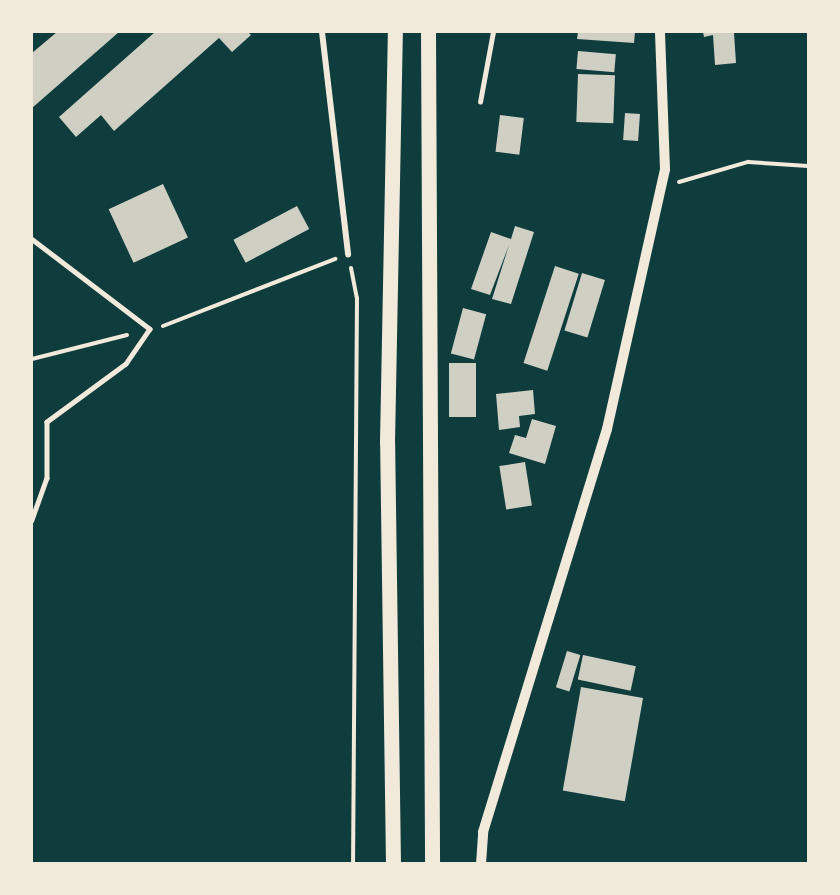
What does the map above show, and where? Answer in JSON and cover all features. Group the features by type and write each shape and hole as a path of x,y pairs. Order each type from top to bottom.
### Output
{"main road":[{"path":"393,864 387,442 395,32"},
{"path":"428,32 432,864"}],"street":[{"path":"322,32 348,254"},
{"path":"481,864 483,832 607,429 661,188 665,168 660,32"}],"lane":[{"path":"480,102 493,32"},
{"path":"32,238 150,329 126,364 47,422 47,478 32,520"}],"path":[{"path":"661,188 748,162 808,166"},
{"path":"32,358 179,322 348,254 357,298 353,864"}],"building":[{"path":"57,32 119,32 32,108 32,53"},
{"path":"155,32 248,32 251,35 232,52 219,38 114,131 101,115 76,137 59,117"},
{"path":"578,32 635,32 634,43 577,39"},
{"path":"703,32 734,33 736,63 715,65 713,35 704,37"},
{"path":"578,51 616,54 614,72 576,69"},
{"path":"578,74 615,75 613,123 576,122"},
{"path":"625,113 640,114 638,141 623,140"},
{"path":"500,115 524,118 519,155 495,152"},
{"path":"163,184 188,237 134,263 109,209"},
{"path":"297,206 309,229 246,263 233,240"},
{"path":"515,226 534,232 511,304 492,299 509,245 490,295 471,289 491,232 511,239"},
{"path":"555,266 579,274 547,371 523,363"},
{"path":"582,273 605,280 587,337 564,330"},
{"path":"463,308 486,314 474,360 451,353"},
{"path":"449,363 476,363 476,417 449,417"},
{"path":"533,390 535,414 519,416 520,427 499,430 496,394"},
{"path":"532,419 556,426 545,464 509,453 515,435 526,438"},
{"path":"525,462 532,505 506,510 499,466"},
{"path":"567,651 580,655 569,691 556,687"},
{"path":"583,655 636,666 631,691 578,679"},
{"path":"581,687 643,698 625,801 563,790"}]}
